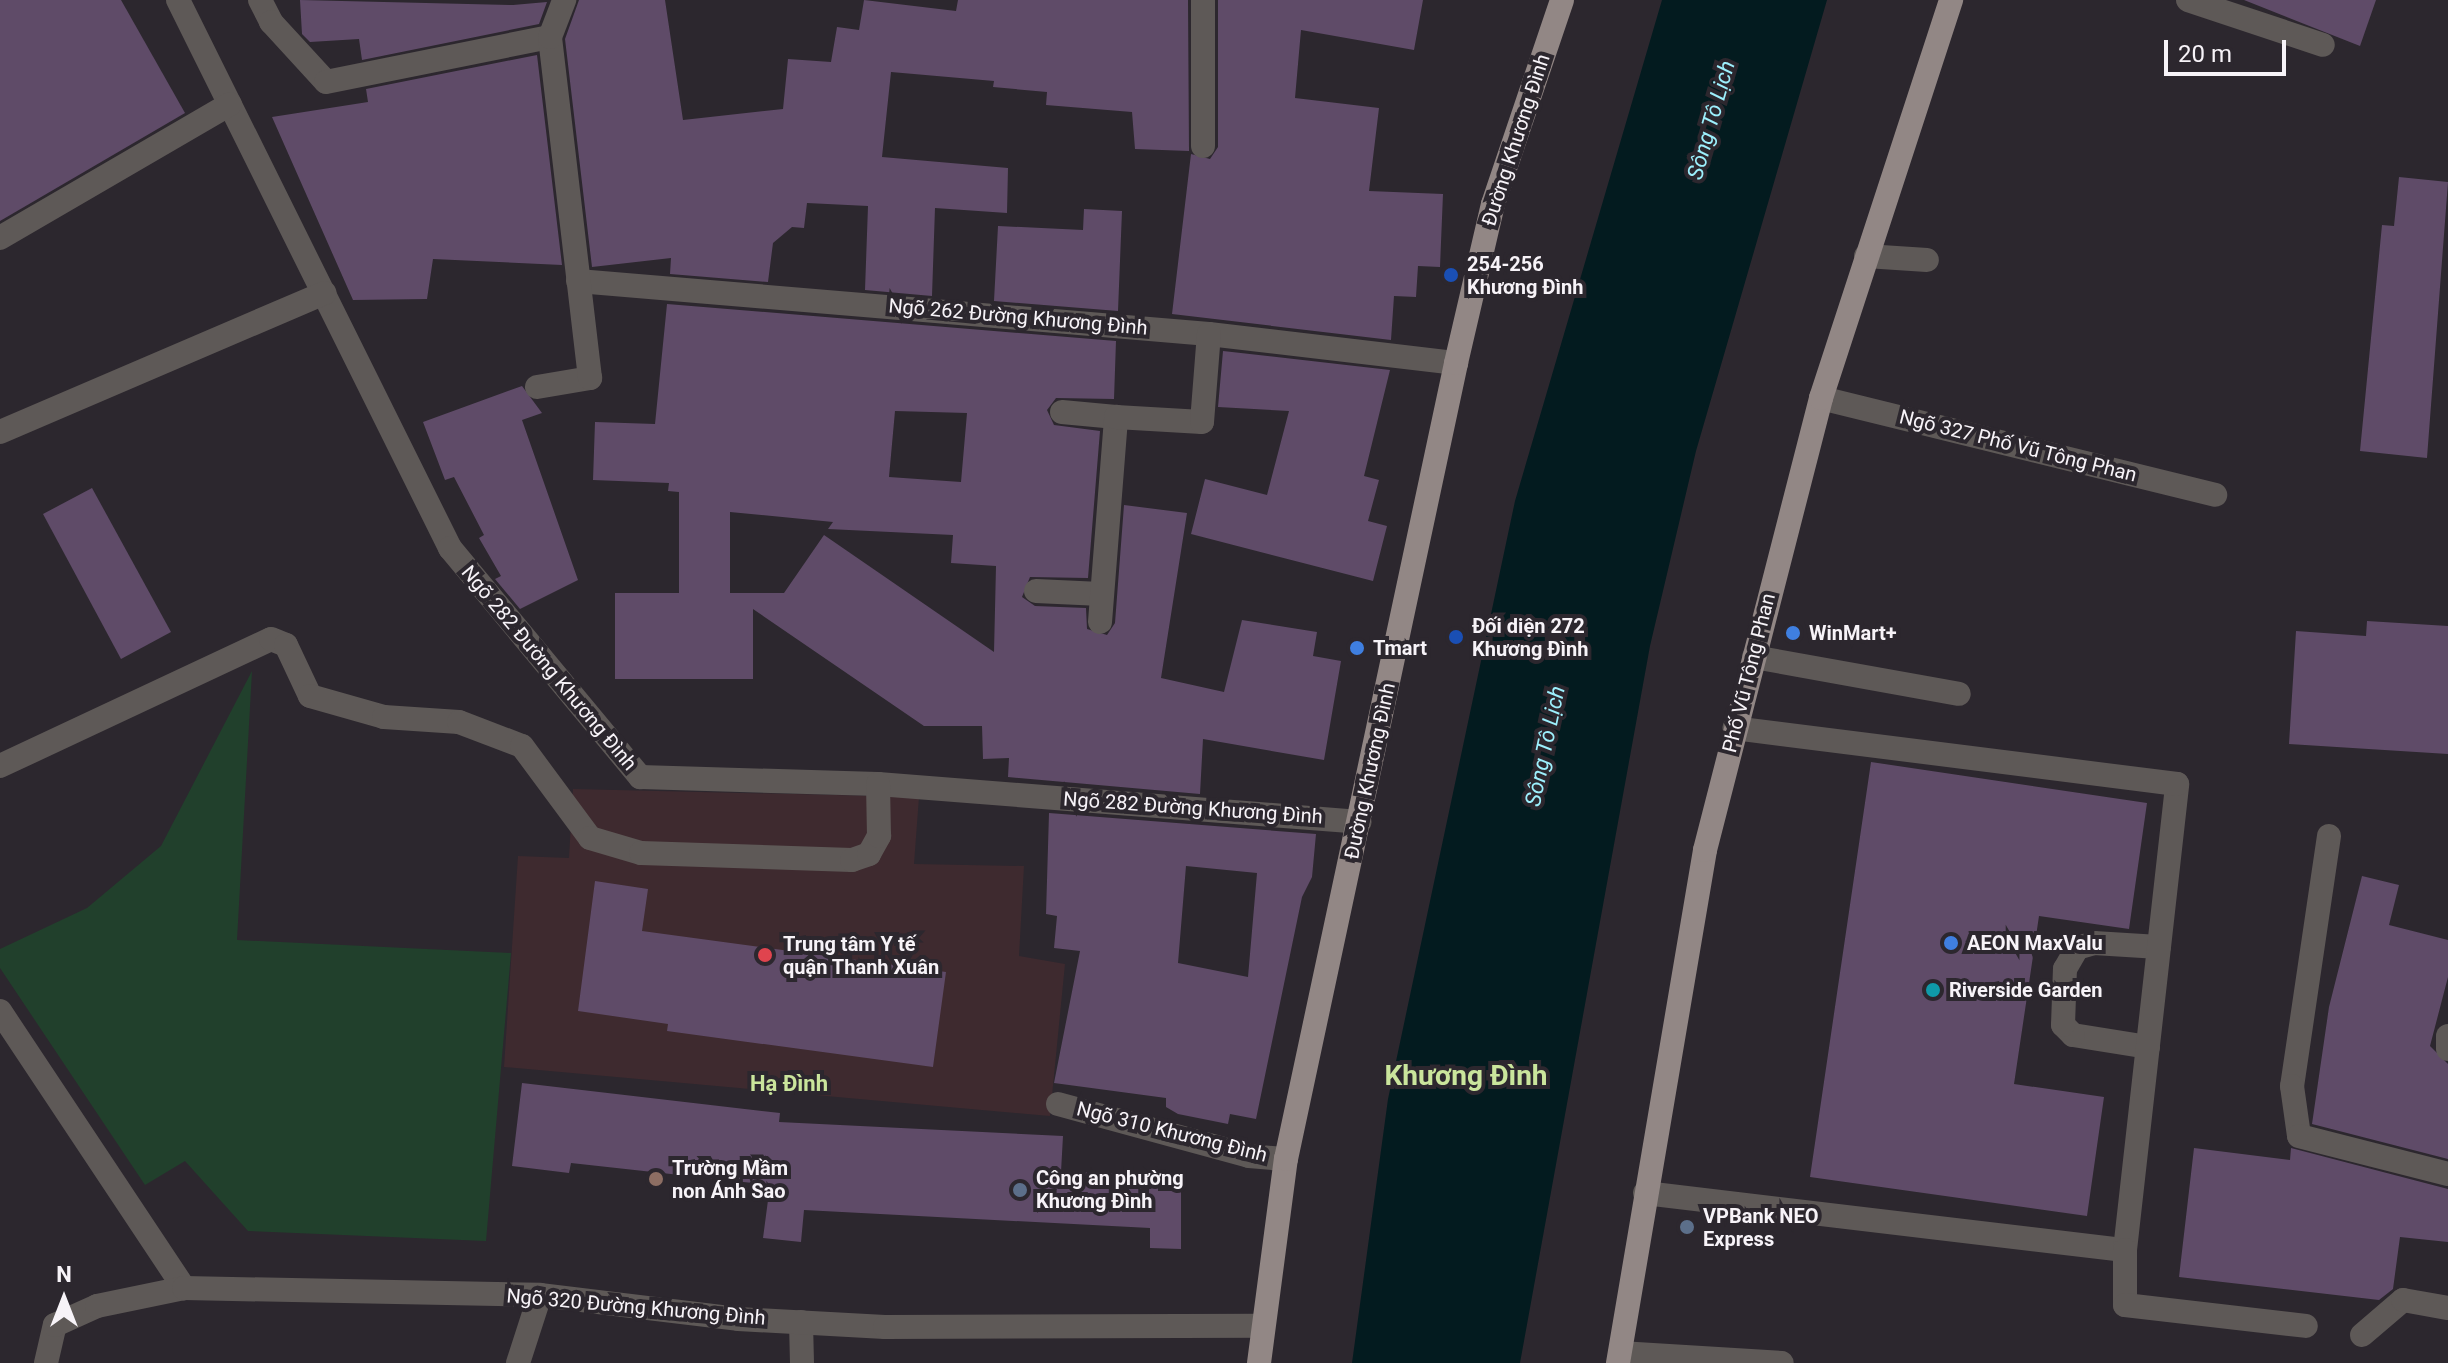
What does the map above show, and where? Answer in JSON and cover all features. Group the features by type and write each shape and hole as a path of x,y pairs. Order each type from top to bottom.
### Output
{"main road":[{"name":"Đường Khương Đình","path":"1259,1363 1286,1159 1456,363 1493,204 1562,0"},
{"name":"Phố Vũ Tông Phan","path":"1619,1358 1705,850 1821,398 1951,0"}],"street":[{"name":"Ngõ 282 Đường Khương Đình","path":"178,0 450,548 640,777 878,784 1360,822"},
{"path":"260,0 271,22 326,82 550,37"},
{"path":"537,387 590,378 550,37 564,0"},
{"path":"1203,0 1203,146"},
{"path":"2188,0 2323,45"},
{"path":"0,238 230,104"},
{"path":"1866,256 1927,260"},
{"name":"Ngõ 262 Đường Khương Đình","path":"578,281 1209,334 1456,363"},
{"path":"0,432 324,293"},
{"path":"1062,412 1202,422 1209,334"},
{"name":"Ngõ 327 Phố Vũ Tông Phan","path":"1821,398 2215,495"},
{"path":"1100,622 1116,417"},
{"path":"1036,591 1101,594"},
{"path":"0,766 271,639 286,645 310,696 384,717 459,722 522,746 590,838 641,853 852,860 869,854 879,836 878,784"},
{"path":"1754,657 1959,694"},
{"path":"1735,728 2177,784 2125,1250 2125,1305 2306,1326"},
{"path":"2329,836 2292,1086 2299,1136 2448,1174"},
{"path":"2148,1047 2073,1035 2063,1025 2065,969 2077,948 2094,943 2159,947"},
{"path":"0,1011 184,1288"},
{"name":"Ngõ 310 Khương Đình","path":"1058,1104 1249,1156 1286,1159"},
{"path":"1645,1193 2125,1250"},
{"name":"Ngõ 320 Đường Khương Đình","path":"46,1363 55,1325 97,1306 184,1288 540,1295 801,1322 1262,1326"},
{"path":"518,1363 540,1295"},
{"path":"2362,1335 2403,1300 2448,1308"},
{"path":"801,1322 802,1363"},
{"path":"1619,1358 1782,1363"}],"shaded area":[{"name":"Trung tâm Y tế quận Thanh Xuân","path":"573,789 919,797 914,864 1024,866 1019,956 1065,964 1050,1116 504,1067 518,856 569,858"}],"green space":[{"path":"252,671 237,940 511,953 486,1241 248,1231 185,1161 145,1185 0,968 0,949 87,908 161,846"}],"water":[{"name":"Sông Tô Lịch","path":"1662,0 1827,0 1696,451 1650,646 1520,1363 1352,1363 1388,1099 1515,501"}],"building":[{"path":"0,0 121,0 185,113 0,221"},
{"path":"300,0 513,5 547,2 539,24 362,60 359,39 310,42 302,34"},
{"path":"579,0 665,0 683,120 783,109 788,59 831,62 837,27 859,30 864,0 956,11 958,0 1188,0 1189,151 1135,149 1132,112 1046,105 1047,92 993,87 994,81 891,72 882,157 1008,168 1007,213 935,208 932,296 865,290 868,206 807,203 804,228 792,227 773,243 768,282 670,274 671,258 592,267 565,39"},
{"path":"1218,0 1423,0 1414,50 1301,30 1295,98 1379,108 1369,191 1443,194 1440,267 1418,266 1416,297 1394,296 1391,340 1172,314 1191,154 1210,159 1218,147"},
{"path":"2244,0 2376,0 2360,46"},
{"path":"537,55 562,265 433,259 427,299 353,300 272,117 368,102 366,89"},
{"path":"2399,177 2448,182 2427,458 2360,451 2382,225 2394,226"},
{"path":"1084,209 1122,211 1118,311 994,301 998,226 1083,230"},
{"path":"667,304 1116,341 1114,399 1056,398 1047,410 1054,425 1100,431 1088,578 1030,577 1022,597 1035,606 1086,608 1087,629 1107,635 1115,623 1124,505 1187,513 1161,678 1224,692 1242,620 1317,632 1313,656 1341,661 1324,760 1203,739 1200,794 1008,777 1009,758 983,759 982,726 924,726 753,609 753,679 615,679 615,593 679,593 679,492 668,491 669,483 593,480 595,422 655,424","holes":["895,411 967,413 961,482 889,477","730,512 833,522 828,529 953,535 951,563 996,566 994,652 824,535 784,593 730,593"]},
{"path":"1223,351 1390,370 1364,476 1379,480 1368,521 1387,526 1373,581 1191,534 1205,479 1267,495 1289,411 1218,407"},
{"path":"522,386 542,413 522,420 578,580 520,609 495,579 501,576 479,538 484,535 454,477 445,480 423,422"},
{"path":"92,488 171,632 121,659 43,514"},
{"path":"2367,621 2448,626 2448,754 2289,744 2296,631 2366,636"},
{"name":"Riverside Garden","path":"1871,762 2147,803 2129,929 2039,916 2014,1084 2104,1097 2087,1216 1810,1177"},
{"path":"1049,813 1316,834 1312,877 1302,897 1256,1119 1230,1114 1228,1124 1178,1114 1166,1107 1166,1098 1054,1083 1080,951 1054,948 1057,916 1046,914","holes":["1186,866 1257,873 1248,977 1178,963"]},
{"path":"2362,876 2399,885 2389,925 2448,940 2448,977 2430,1046 2448,1064 2448,1159 2312,1124 2329,1007"},
{"path":"595,881 648,889 642,931 946,972 933,1067 667,1031 668,1024 578,1011"},
{"path":"522,1083 780,1113 779,1122 1063,1136 1061,1172 1159,1174 1158,1191 1181,1191 1181,1249 1150,1248 1150,1228 804,1210 801,1242 763,1238 770,1185 571,1163 569,1173 512,1166"},
{"path":"2194,1148 2290,1160 2291,1148 2448,1189 2448,1242 2400,1237 2393,1289 2379,1300 2179,1277"}],"place":[{"name":"254-256 Khương Đình","path":"1451,275"},
{"name":"WinMart+","path":"1793,633"},
{"name":"Đối diện 272 Khương Đình","path":"1456,637"},
{"name":"Tmart","path":"1357,648"},
{"name":"AEON MaxValu","path":"1951,943"},
{"name":"Trung tâm Y tế quận Thanh Xuân","path":"765,955"},
{"name":"Riverside Garden","path":"1933,990"},
{"name":"Trường Mầm non Ánh Sao","path":"656,1179"},
{"name":"Công an phường Khương Đình","path":"1020,1190"},
{"name":"VPBank NEO Express","path":"1687,1227"}],"district":[{"name":"Khương Đình","path":"1466,1076"},
{"name":"Hạ Đình","path":"789,1084"}]}
